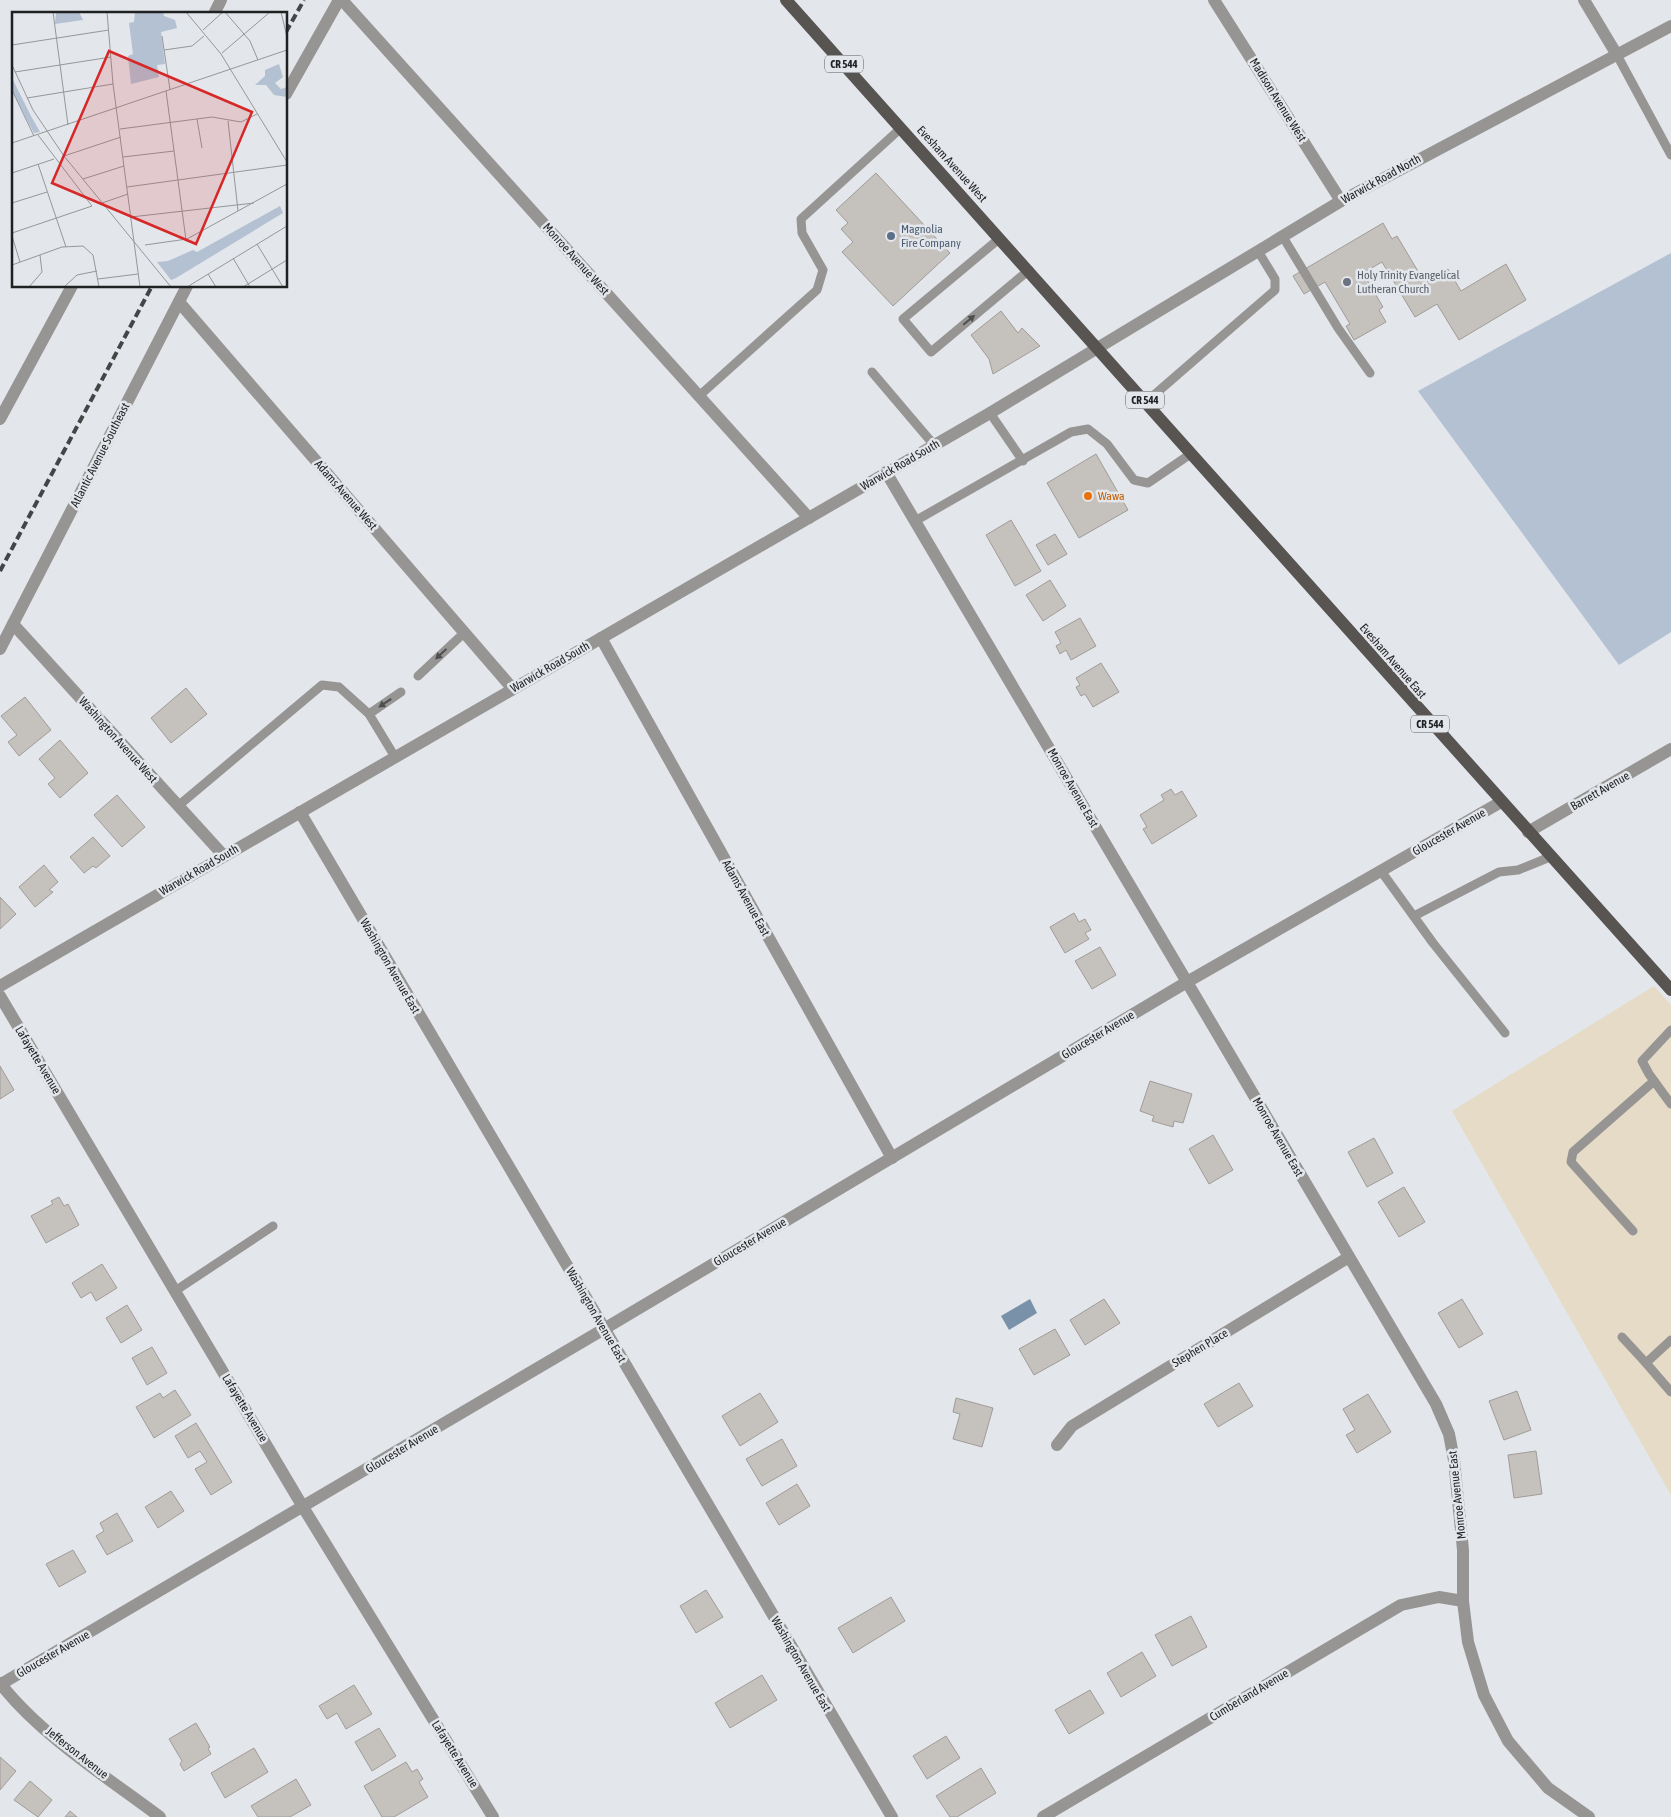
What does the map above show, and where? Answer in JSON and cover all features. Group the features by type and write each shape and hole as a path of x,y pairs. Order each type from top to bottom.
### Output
{"main road":[{"name":"Evesham Avenue West","path":"786,0 1098,347"},
{"name":"Evesham Avenue East","path":"1098,347 1550,857 1671,990"}],"street":[{"path":"215,12 221,0"},
{"path":"288,91 341,0"},
{"name":"Monroe Avenue West","path":"341,0 809,518"},
{"name":"Madison Avenue West","path":"1214,0 1341,201"},
{"path":"1584,0 1616,54"},
{"name":"Warwick Road North","path":"1098,347 1341,201 1671,26"},
{"path":"0,419 71,288"},
{"name":"Atlantic Avenue Southeast","path":"0,649 186,288"},
{"name":"Adams Avenue West","path":"179,302 513,689"},
{"name":"Warwick Road South","path":"0,986 809,518 1098,347"},
{"name":"Monroe Avenue East","path":"886,472 1436,1404 1450,1434 1463,1550 1463,1600 1468,1642 1484,1695 1508,1741 1548,1788 1589,1817"},
{"name":"Washington Avenue West","path":"13,624 224,856"},
{"name":"Adams Avenue East","path":"601,638 892,1158"},
{"name":"Barrett Avenue","path":"1528,832 1671,749"},
{"name":"Gloucester Avenue","path":"0,1683 304,1507 1186,982 1501,802"},
{"name":"Washington Avenue East","path":"300,812 892,1817"},
{"name":"Lafayette Avenue","path":"0,996 304,1507 493,1817"},
{"name":"Stephen Place","path":"1057,1445 1072,1426 1349,1257"},
{"name":"Cumberland Avenue","path":"1043,1817 1401,1605 1439,1597 1463,1600"},
{"name":"Jefferson Avenue","path":"0,1683 11,1697 52,1735 160,1817"}],"lane":[{"path":"1616,54 1671,156"},
{"path":"699,396 817,290 823,270 802,233 801,219 901,128"},
{"path":"1283,237 1338,328 1370,374"},
{"path":"1000,238 903,319 932,352 1029,270"},
{"path":"1146,402 1275,290 1275,279 1258,251"},
{"path":"872,372 934,445"},
{"path":"990,412 1023,460"},
{"path":"915,522 1071,432 1088,429 1106,444 1134,480 1148,483 1192,454"},
{"path":"418,676 465,632"},
{"path":"178,806 322,685 339,687 369,714 395,757"},
{"path":"369,714 401,692"},
{"path":"1414,916 1499,872 1518,870 1550,857"},
{"path":"1381,871 1506,1033"},
{"path":"1671,1030 1642,1061 1654,1082 1671,1104"},
{"path":"1633,1231 1571,1162 1573,1152 1654,1082"},
{"path":"175,1290 273,1226"},
{"path":"1622,1337 1671,1392"},
{"path":"1646,1363 1671,1340"}],"shaded area":[{"path":"1671,253 1671,632 1619,665 1418,391"},
{"path":"1654,986 1671,1005 1671,1495 1452,1111"},
{"path":"1030,1299 1037,1313 1009,1330 1001,1316"}],"building":[{"name":"Magnolia Fire Company","path":"876,173 950,253 893,306 842,252 853,242 841,229 848,223 836,210"},
{"name":"Holy Trinity Evangelical Lutheran Church","path":"1383,223 1392,239 1397,236 1425,283 1448,269 1461,291 1506,264 1526,300 1459,340 1437,304 1415,317 1382,262 1363,273 1383,307 1379,310 1386,322 1354,340 1346,326 1350,324 1325,282 1304,294 1293,276"},
{"path":"1001,311 1018,333 1022,328 1040,346 993,374 989,359 971,335"},
{"name":"Wawa","path":"1096,454 1128,510 1079,538 1047,483"},
{"path":"1011,520 1041,571 1015,586 986,535"},
{"path":"1055,534 1067,554 1048,565 1036,545"},
{"path":"1050,580 1066,606 1043,621 1026,595"},
{"path":"1080,618 1096,646 1071,660 1066,650 1060,654 1056,646 1061,643 1055,632"},
{"path":"1101,663 1119,692 1093,707 1085,694 1081,696 1076,687 1080,685 1076,678"},
{"path":"186,688 207,714 171,743 151,718"},
{"path":"25,697 51,730 19,756 8,742 17,735 1,716"},
{"path":"60,740 88,773 60,798 48,784 55,778 39,759"},
{"path":"1171,789 1175,795 1182,791 1197,816 1152,844 1143,829 1147,827 1140,815 1164,800 1161,795"},
{"path":"117,795 145,827 122,847 94,815"},
{"path":"93,837 110,856 96,868 93,866 84,873 70,857"},
{"path":"44,865 58,882 49,890 53,892 35,907 19,887"},
{"path":"0,897 16,914 0,929"},
{"path":"1074,913 1079,922 1085,919 1091,930 1085,933 1089,939 1065,953 1050,927"},
{"path":"1100,947 1116,975 1092,989 1075,961"},
{"path":"0,1066 14,1090 0,1099"},
{"path":"1150,1081 1192,1094 1183,1123 1174,1121 1173,1127 1152,1121 1154,1116 1140,1111"},
{"path":"1213,1135 1233,1170 1209,1184 1189,1149"},
{"path":"1374,1138 1393,1173 1367,1187 1348,1152"},
{"path":"1404,1187 1425,1222 1399,1237 1378,1202"},
{"path":"59,1197 64,1206 68,1204 79,1225 46,1243 31,1216 53,1204 51,1201"},
{"path":"102,1264 117,1288 96,1301 91,1292 81,1298 72,1283"},
{"path":"1104,1299 1120,1323 1085,1345 1070,1320"},
{"path":"1462,1299 1483,1334 1459,1348 1438,1313"},
{"path":"127,1305 142,1330 121,1343 106,1318"},
{"path":"1055,1329 1070,1355 1034,1375 1019,1349"},
{"path":"152,1347 167,1373 147,1385 132,1358"},
{"path":"1239,1383 1253,1406 1218,1427 1204,1404"},
{"path":"175,1390 191,1415 154,1438 136,1407 160,1393 163,1398"},
{"path":"1517,1391 1531,1430 1504,1440 1489,1401"},
{"path":"760,1393 778,1422 740,1446 722,1416"},
{"path":"1368,1394 1391,1432 1357,1453 1346,1435 1355,1430 1343,1409"},
{"path":"956,1398 993,1408 982,1447 953,1439 960,1414 953,1412"},
{"path":"196,1423 232,1482 211,1495 195,1469 207,1462 200,1451 188,1458 175,1436"},
{"path":"782,1439 797,1466 762,1486 746,1459"},
{"path":"1536,1451 1542,1494 1514,1498 1508,1455"},
{"path":"797,1484 810,1506 779,1525 766,1503"},
{"path":"171,1491 184,1511 158,1528 145,1507"},
{"path":"117,1513 133,1541 107,1555 96,1536 104,1531 100,1523"},
{"path":"73,1550 86,1572 59,1587 46,1564"},
{"path":"706,1590 723,1617 696,1633 680,1606"},
{"path":"891,1597 905,1621 853,1653 838,1628"},
{"path":"1191,1616 1207,1647 1172,1666 1155,1635"},
{"path":"1142,1652 1156,1676 1121,1697 1107,1673"},
{"path":"762,1675 777,1700 730,1728 715,1703"},
{"path":"354,1685 372,1714 346,1729 337,1713 327,1719 319,1706"},
{"path":"1090,1690 1104,1713 1069,1734 1055,1710"},
{"path":"196,1723 210,1747 208,1748 211,1754 184,1771 180,1764 182,1761 169,1739"},
{"path":"379,1728 396,1756 372,1771 355,1742"},
{"path":"946,1736 960,1758 927,1779 913,1756"},
{"path":"254,1748 268,1772 225,1798 211,1773"},
{"path":"0,1757 16,1771 0,1790"},
{"path":"406,1762 412,1772 417,1769 423,1779 419,1782 428,1797 394,1817 382,1817 364,1786"},
{"path":"981,1768 996,1793 957,1817 950,1817 936,1796"},
{"path":"296,1779 311,1805 290,1817 258,1817 251,1806"},
{"path":"30,1781 52,1800 38,1817 14,1800"},
{"path":"70,1811 77,1817 65,1817"}],"railway":[{"path":"288,28 304,0"},
{"path":"0,571 151,288"}],"place":[{"name":"Magnolia Fire Company","path":"891,236"},
{"name":"Holy Trinity Evangelical Lutheran Church","path":"1347,282"},
{"name":"Wawa","path":"1088,496"}]}
